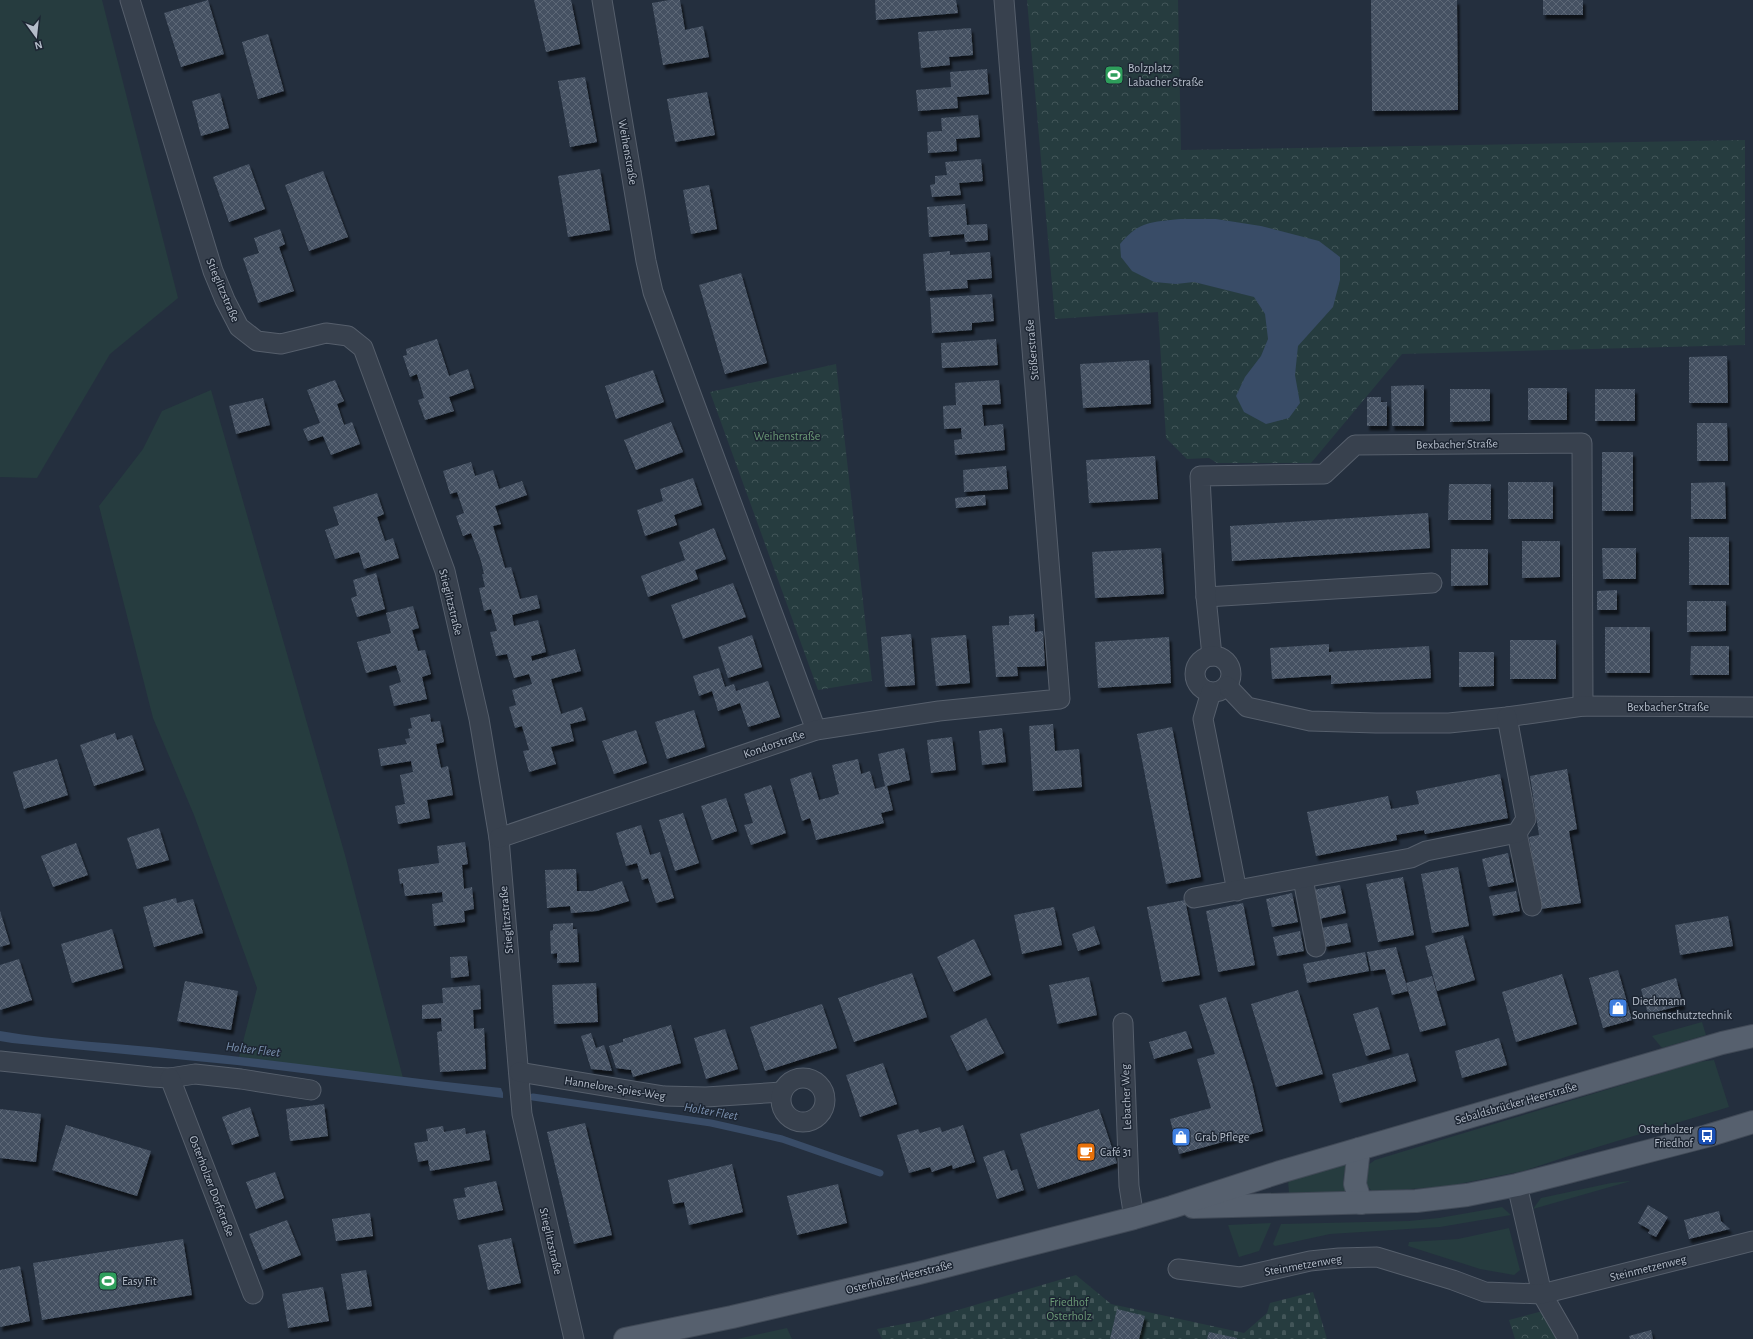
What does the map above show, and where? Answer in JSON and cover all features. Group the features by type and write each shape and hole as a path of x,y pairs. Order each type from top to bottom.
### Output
{"main road":[{"name":"Sebaldsbrücker Heerstraße","path":"1280,1172 1722,1043 1753,1036"},
{"path":"1360,1149 1355,1184 1361,1203 1416,1201 1467,1195 1517,1185 1707,1136 1753,1122"},
{"name":"Osterholzer Heerstraße","path":"625,1339 732,1317 897,1278 1134,1218 1280,1172"},
{"name":"Osterholzer Heerstraße","path":"1172,1207 1361,1203"}],"street":[{"name":"Stieglitzstraße","path":"130,0 213,271 225,300 239,327 257,341 281,344 326,333 348,336 363,348 445,571 479,719 499,838 522,1114 574,1339"},
{"name":"Weihenstraße","path":"602,0 646,261 653,292 816,730"},
{"name":"Stößerstraße","path":"1004,0 1060,699"},
{"name":"Bexbacher Straße","path":"1582,706 1582,443 1355,445 1324,474 1200,476 1206,597 1212,656 1206,657 1200,661 1195,673 1196,680 1199,686 1219,689 1247,707 1310,721 1376,723 1449,723 1507,717 1582,706 1753,707"},
{"path":"1206,597 1432,583"},
{"path":"1212,656 1222,658 1230,666 1231,676 1219,689 1204,719 1238,891"},
{"name":"Kondorstraße","path":"499,838 816,730 939,711 1060,699"},
{"path":"1507,717 1526,819 1517,834 1532,906"},
{"path":"1194,898 1411,858 1426,851 1517,834"},
{"path":"1303,879 1316,947"},
{"name":"Lebacher Weg","path":"1123,1023 1129,1186 1134,1218"},
{"path":"0,1061 170,1078 195,1074 241,1079 311,1090"},
{"name":"Hannelore-Spies-Weg","path":"519,1072 664,1096 706,1097 782,1092"},
{"name":"Osterholzer Dorfstraße","path":"170,1078 253,1294"},
{"path":"1517,1185 1542,1294 1568,1339"},
{"name":"Steinmetzenweg","path":"1178,1269 1240,1277 1310,1261 1339,1258 1377,1257 1453,1280 1485,1292 1542,1294 1753,1241"}],"green space":[{"path":"0,0 102,0 178,298 110,354 37,478 0,477"},
{"path":"1027,0 1178,0 1181,150 1745,140 1745,345 1402,354 1311,463 1217,463 1209,458 1187,459 1166,438 1158,312 1055,319"},
{"name":"Weihenstraße","path":"836,364 872,681 818,690 710,392"},
{"path":"211,390 345,855 403,1078 239,1057 257,988 194,815 153,718 99,506 143,449 162,411"},
{"path":"1702,1022 1706,1035 1662,1048 1652,1036"},
{"path":"1714,1060 1729,1107 1523,1171 1449,1186 1373,1192 1366,1185 1364,1168 1375,1160 1698,1062"},
{"path":"1346,1164 1343,1180 1346,1192 1289,1193 1288,1180"},
{"path":"1631,1181 1533,1209 1541,1198 1611,1183"},
{"path":"1502,1207 1511,1215 1440,1227 1330,1234 1275,1246 1273,1244 1281,1224 1409,1221 1439,1218"},
{"path":"1271,1223 1259,1251 1239,1257 1228,1225"},
{"path":"1509,1228 1520,1270 1514,1275 1480,1269 1408,1246 1409,1242 1458,1239"},
{"name":"Friedhof Osterholz","path":"1076,1275 1111,1304 1244,1333 1267,1313 1270,1303 1313,1292 1327,1339 882,1339 877,1329 924,1320"},
{"path":"1554,1308 1572,1339 1515,1339 1509,1320"},
{"path":"787,1328 792,1339 737,1339"}],"water":[{"path":"1180,219 1216,219 1261,226 1319,241 1340,257 1340,280 1333,307 1298,346 1295,375 1300,403 1289,418 1266,424 1244,412 1236,396 1245,377 1261,356 1268,339 1265,314 1254,297 1194,282 1176,284 1154,282 1132,271 1121,257 1120,244 1133,231 1154,222"},
{"path":"0,1031 44,1037 218,1054 501,1088 503,1098 237,1065 12,1043 0,1041"}],"building":[{"path":"208,0 224,54 181,67 164,13"},
{"path":"534,0 571,0 580,44 546,52"},
{"path":"680,0 685,30 703,26 709,57 663,65 652,3"},
{"path":"875,0 956,0 958,13 876,20"},
{"path":"1371,0 1457,0 1458,110 1372,111"},
{"path":"1543,0 1583,0 1583,15 1543,15"},
{"path":"971,28 973,55 949,57 950,65 921,68 918,32"},
{"path":"268,34 284,91 258,99 242,42"},
{"path":"987,69 989,94 957,97 958,108 918,111 916,90 951,87 950,72"},
{"path":"585,77 597,142 570,147 558,81"},
{"path":"707,92 715,135 675,142 667,99"},
{"path":"220,93 229,128 201,136 192,101"},
{"path":"978,115 980,137 956,139 957,151 928,153 927,132 942,131 941,118"},
{"path":"981,159 983,181 959,183 961,195 932,197 930,185 935,184 935,176 947,175 945,162"},
{"path":"249,164 265,209 229,222 213,177"},
{"path":"600,169 610,230 568,237 558,176"},
{"path":"323,171 348,237 309,251 285,185"},
{"path":"709,185 717,229 691,234 683,190"},
{"path":"965,204 967,225 987,224 988,240 965,242 964,234 929,237 927,207"},
{"path":"280,229 285,244 279,247 294,291 258,303 243,258 259,253 254,238"},
{"path":"950,251 950,255 990,252 992,278 967,280 968,288 926,291 923,254"},
{"path":"741,273 767,363 725,374 699,285"},
{"path":"992,294 994,321 972,323 972,330 932,333 930,298"},
{"path":"437,339 449,376 468,369 474,388 449,397 454,411 425,420 418,400 424,398 417,374 410,377 403,356 407,355 406,349"},
{"path":"996,339 998,365 942,368 941,343"},
{"path":"1727,356 1728,403 1689,403 1689,357"},
{"path":"1149,360 1151,404 1083,408 1080,364"},
{"path":"653,370 664,402 616,419 605,386"},
{"path":"335,380 344,401 337,404 344,425 352,422 360,444 331,455 323,436 308,441 303,429 320,423 307,390"},
{"path":"999,380 1001,404 982,405 984,426 1003,424 1005,450 955,455 954,440 962,439 961,428 944,429 943,406 956,405 955,383"},
{"path":"1424,385 1424,426 1392,426 1391,386"},
{"path":"1528,388 1567,388 1567,420 1528,420"},
{"path":"1450,389 1490,389 1490,421 1450,422"},
{"path":"1595,389 1635,389 1635,421 1595,421"},
{"path":"1367,397 1381,397 1381,402 1387,402 1387,426 1367,426"},
{"path":"263,398 270,425 236,434 229,406"},
{"path":"671,422 683,452 636,470 624,440"},
{"path":"1697,423 1727,423 1728,461 1697,461"},
{"path":"1602,452 1633,452 1633,511 1602,511"},
{"path":"1155,456 1158,499 1089,503 1086,460"},
{"path":"471,462 475,476 493,470 499,489 522,481 527,495 495,506 501,524 493,526 505,568 511,567 520,599 537,595 540,608 512,615 514,626 538,620 546,652 531,656 532,661 575,649 581,671 551,679 561,714 582,707 586,720 570,724 574,741 551,747 556,764 529,772 523,751 529,750 522,726 515,728 509,707 516,705 512,690 532,684 529,674 514,678 507,654 496,656 490,632 497,631 491,609 484,611 479,588 485,587 481,561 471,533 463,536 456,516 464,513 457,492 450,494 443,471"},
{"path":"1006,466 1008,489 964,492 963,470"},
{"path":"693,478 702,505 674,515 677,525 645,536 637,510 663,501 660,489"},
{"path":"1508,482 1553,482 1553,519 1508,519"},
{"path":"1725,482 1726,519 1691,519 1691,483"},
{"path":"1449,484 1491,484 1491,520 1448,520"},
{"path":"377,493 384,514 377,517 385,541 393,538 399,558 364,569 359,552 335,559 325,530 339,525 333,507"},
{"path":"985,495 986,505 956,508 955,498"},
{"path":"1428,513 1430,548 1232,561 1230,526"},
{"path":"714,528 726,559 695,570 698,579 648,597 641,576 685,560 679,542"},
{"path":"1689,537 1729,537 1729,585 1689,585"},
{"path":"1522,541 1560,541 1560,577 1522,578"},
{"path":"1161,548 1164,594 1095,598 1092,552"},
{"path":"1602,548 1636,548 1636,579 1603,579"},
{"path":"1451,549 1488,549 1488,585 1451,586"},
{"path":"376,573 385,609 357,617 351,598 357,596 353,580"},
{"path":"733,583 746,617 683,639 671,605"},
{"path":"1617,590 1617,610 1597,610 1597,591"},
{"path":"1687,601 1726,601 1726,631 1687,632"},
{"path":"413,606 419,628 412,630 418,651 425,650 431,674 422,677 427,699 394,706 389,686 401,682 396,665 366,673 357,642 391,633 386,613"},
{"path":"1034,614 1035,632 1043,631 1045,666 1017,667 1018,676 996,677 992,626 1009,625 1009,616"},
{"path":"1605,627 1650,627 1650,673 1605,673"},
{"path":"911,634 915,685 885,687 881,637"},
{"path":"752,635 762,667 728,678 718,647"},
{"path":"966,635 970,683 936,686 931,638"},
{"path":"1169,637 1171,683 1098,688 1095,642"},
{"path":"1510,640 1556,640 1556,679 1510,679"},
{"path":"1329,644 1329,652 1429,646 1431,678 1331,684 1331,675 1272,679 1270,648"},
{"path":"1691,646 1729,646 1729,675 1690,675"},
{"path":"1459,652 1494,652 1494,686 1459,687"},
{"path":"719,668 725,687 734,684 736,691 768,681 780,717 748,727 740,703 718,711 712,691 699,696 693,676"},
{"path":"694,710 705,747 667,759 655,722"},
{"path":"430,714 431,722 440,721 444,742 436,744 441,768 448,766 453,795 427,800 430,818 398,824 395,806 405,804 400,775 413,772 411,761 381,766 378,749 407,744 405,739 410,738 408,729 412,728 410,718"},
{"path":"1053,724 1055,751 1079,749 1082,787 1033,791 1029,726"},
{"path":"1172,727 1201,877 1166,884 1137,734"},
{"path":"1002,728 1006,762 982,765 979,731"},
{"path":"636,730 647,763 614,774 602,741"},
{"path":"115,733 117,740 132,735 144,770 94,786 80,745"},
{"path":"952,737 956,770 931,773 927,740"},
{"path":"904,748 910,780 887,786 893,810 881,813 884,823 816,840 810,818 802,821 790,779 811,772 819,800 831,797 839,794 832,765 858,759 861,774 870,771 875,789 885,786 878,754"},
{"path":"57,759 68,795 24,809 13,772"},
{"path":"1567,769 1577,829 1569,831 1581,903 1541,909 1529,837 1539,835 1530,776"},
{"path":"1500,774 1508,818 1425,834 1424,830 1396,835 1397,840 1316,856 1307,812 1388,796 1391,809 1419,804 1416,791"},
{"path":"771,785 786,833 751,845 744,825 753,823 744,794"},
{"path":"726,798 737,831 712,840 701,806"},
{"path":"683,813 699,863 675,871 659,820"},
{"path":"641,825 650,855 660,852 674,898 656,903 648,878 642,880 637,863 626,866 616,833"},
{"path":"159,828 169,860 137,869 127,838"},
{"path":"465,842 468,864 462,865 464,889 472,887 474,909 464,911 465,922 434,926 432,904 443,902 442,892 405,896 403,883 400,884 398,869 439,863 437,846"},
{"path":"76,843 88,875 53,887 41,856"},
{"path":"1508,853 1514,882 1488,887 1482,859"},
{"path":"1458,867 1469,926 1432,933 1421,874"},
{"path":"576,869 577,891 592,891 622,881 629,901 597,911 571,913 570,906 547,908 545,870"},
{"path":"1403,877 1414,935 1378,942 1366,884"},
{"path":"1340,885 1346,913 1319,919 1313,890"},
{"path":"1516,891 1520,911 1493,916 1489,896"},
{"path":"1292,893 1298,922 1272,927 1266,899"},
{"path":"176,898 177,903 193,899 203,933 154,947 143,907"},
{"path":"1185,900 1200,975 1162,982 1147,907"},
{"path":"1243,903 1255,965 1218,972 1206,911"},
{"path":"1054,907 1062,945 1022,954 1014,915"},
{"path":"0,911 10,944 0,947"},
{"path":"1728,916 1733,946 1680,955 1675,925"},
{"path":"573,923 573,929 577,929 579,962 557,963 557,953 551,954 550,931 553,930 553,924"},
{"path":"1347,923 1351,942 1325,947 1321,928"},
{"path":"1094,926 1100,944 1078,951 1072,934"},
{"path":"112,929 123,968 72,983 61,944"},
{"path":"1300,931 1304,951 1277,956 1273,937"},
{"path":"1463,935 1475,980 1437,991 1425,946"},
{"path":"974,939 991,975 954,992 937,957"},
{"path":"1396,947 1408,991 1392,995 1385,969 1371,971 1367,952"},
{"path":"1365,952 1369,971 1307,983 1303,964"},
{"path":"467,956 469,976 451,978 450,957"},
{"path":"19,959 32,1000 0,1010 0,965"},
{"path":"1618,970 1632,1020 1603,1028 1589,978"},
{"path":"912,973 927,1017 854,1042 838,998"},
{"path":"1562,974 1577,1024 1516,1042 1502,992"},
{"path":"1432,976 1446,1025 1420,1032 1406,983"},
{"path":"1089,977 1097,1015 1057,1024 1049,985"},
{"path":"1676,978 1683,1005 1648,1014 1641,989"},
{"path":"185,981 238,991 231,1030 177,1021"},
{"path":"596,983 598,1022 554,1024 552,985"},
{"path":"480,985 481,1009 473,1010 474,1029 484,1028 486,1069 440,1072 437,1032 442,1031 441,1018 422,1019 422,1005 443,1003 442,988"},
{"path":"1298,990 1323,1074 1276,1087 1251,1004"},
{"path":"1226,997 1252,1083 1263,1131 1179,1154 1170,1119 1211,1108 1197,1059 1215,1054 1199,1005"},
{"path":"822,1004 837,1048 765,1071 750,1027"},
{"path":"1378,1007 1390,1049 1366,1056 1353,1014"},
{"path":"986,1018 1004,1053 967,1071 950,1036"},
{"path":"671,1025 681,1063 633,1077 631,1070 616,1068 609,1046 623,1042 623,1039"},
{"path":"725,1029 738,1069 706,1079 694,1038"},
{"path":"1186,1031 1192,1048 1154,1059 1149,1042"},
{"path":"591,1033 596,1048 604,1045 612,1071 591,1069 581,1036"},
{"path":"1499,1038 1507,1065 1462,1078 1455,1051"},
{"path":"1408,1053 1416,1081 1340,1103 1332,1074"},
{"path":"883,1063 897,1104 860,1117 846,1075"},
{"path":"324,1104 328,1136 290,1141 286,1109"},
{"path":"250,1107 259,1136 232,1145 222,1117"},
{"path":"0,1109 41,1114 36,1162 0,1158"},
{"path":"1099,1109 1117,1163 1038,1189 1020,1134"},
{"path":"585,1123 612,1235 574,1244 547,1132"},
{"path":"66,1125 151,1151 137,1196 52,1170"},
{"path":"963,1125 975,1162 953,1169 952,1165 932,1172 930,1167 909,1173 897,1135 918,1129 920,1133 940,1127 942,1132"},
{"path":"443,1126 444,1132 465,1128 466,1134 485,1130 490,1160 430,1171 428,1160 418,1162 414,1143 428,1141 426,1129"},
{"path":"1004,1150 1011,1171 1017,1169 1024,1190 997,1199 983,1157"},
{"path":"732,1164 743,1212 689,1225 684,1202 673,1204 668,1180"},
{"path":"275,1172 284,1198 256,1209 246,1182"},
{"path":"496,1181 503,1210 458,1220 453,1199 466,1197 464,1188"},
{"path":"838,1184 847,1223 797,1235 787,1196"},
{"path":"1648,1205 1668,1217 1656,1237 1648,1233 1650,1230 1638,1223"},
{"path":"1719,1211 1721,1221 1730,1229 1689,1239 1684,1220"},
{"path":"370,1213 373,1236 336,1241 332,1219"},
{"path":"287,1220 301,1255 263,1270 249,1234"},
{"path":"511,1238 521,1283 488,1290 478,1245"},
{"path":"183,1239 192,1295 42,1320 33,1263"},
{"path":"20,1266 30,1321 0,1327 0,1270"},
{"path":"366,1270 372,1306 347,1310 341,1274"},
{"path":"323,1287 329,1321 288,1328 282,1294"},
{"path":"1117,1309 1145,1316 1139,1339 1110,1339"},
{"path":"1651,1330 1653,1339 1630,1339 1629,1336"},
{"path":"1209,1332 1237,1338 1237,1339 1207,1339"}],"waterway":[{"name":"Holter Fleet","path":"533,1097 711,1123 782,1139 880,1173"}],"place":[{"name":"Bolzplatz Labacher Straße","path":"1114,75"},
{"name":"Dieckmann Sonnenschutztechnik","path":"1618,1008"},
{"name":"Osterholzer Friedhof","path":"1707,1136"},
{"name":"Grab Pflege","path":"1181,1137"},
{"name":"Café 31","path":"1086,1152"},
{"name":"Easy Fit","path":"108,1281"}]}
